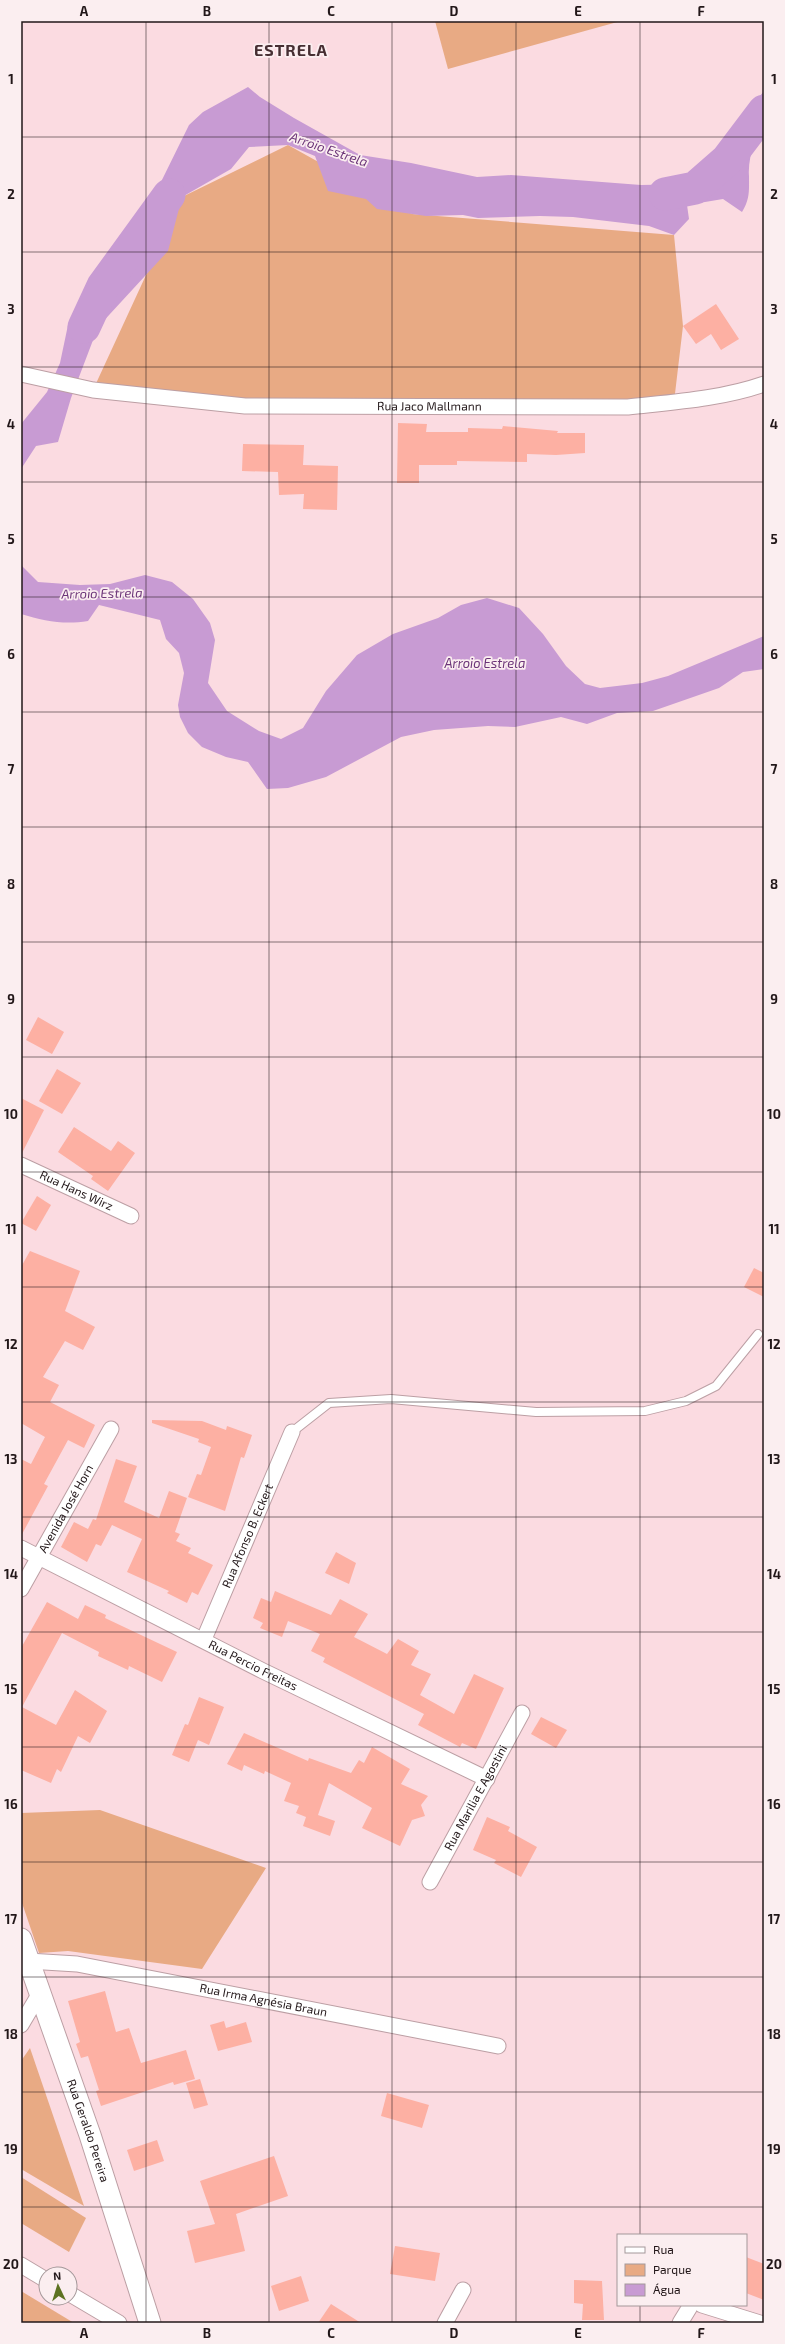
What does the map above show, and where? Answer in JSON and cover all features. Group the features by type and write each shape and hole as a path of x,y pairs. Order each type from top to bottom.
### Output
{"main road":[{"name":"Rua Geraldo Pereira","path":"21,1939 90,2135 150,2323"}],"street":[{"name":"Rua Jaco Mallmann","path":"21,374 93,390 244,406 628,407 689,400 748,390 764,384"},
{"name":"Rua Hans Wirz","path":"21,1165 131,1216"},
{"name":"Avenida José Horn","path":"21,1589 111,1429"},
{"name":"Rua Afonso B. Eckert","path":"204,1640 292,1432"},
{"name":"Rua Percio Freitas","path":"21,1548 204,1640 262,1671 487,1778"},
{"name":"Rua Marilia E Agostini","path":"430,1882 522,1713"},
{"name":"Rua Irma Agnésia Braun","path":"28,1961 77,1964 498,2046"},
{"path":"21,2025 40,1993"},
{"path":"21,2265 38,2275"},
{"path":"445,2323 463,2290"},
{"path":"78,2299 119,2323"},
{"path":"680,2323 690,2306"},
{"path":"705,2306 760,2323"}],"lane":[{"path":"292,1432 329,1403 391,1399 536,1412 645,1411 686,1401 716,1386 758,1334"}],"green space":[{"path":"435,21 621,21 448,69"},
{"path":"288,145 412,214 674,235 683,326 674,402 245,406 93,390 182,197"},
{"path":"100,1810 266,1868 202,1969 68,1951 39,1953 21,1900 21,1813"},
{"path":"30,2048 84,2206 21,2169 21,2061"},
{"path":"21,2177 86,2218 69,2252 21,2223"},
{"path":"21,2291 38,2301 38,2306 46,2306 74,2323 21,2323"}],"water":[{"name":"Arroio Estrela","path":"248,87 260,97 294,118 360,155 411,163 477,177 511,175 641,185 694,184 716,173 730,142 746,114 764,91 764,139 753,144 749,168 748,195 742,212 723,199 687,205 689,219 674,235 649,226 573,217 540,216 478,218 463,215 426,216 377,209 366,199 328,191 315,156 288,145 249,147 231,169 182,197 168,251 98,327 71,398 58,442 36,446 21,469 21,424 47,392 60,363 68,325 94,291 128,270 158,188 189,125 203,112"},
{"name":"Arroio Estrela","path":"21,565 38,582 80,585 110,584 145,575 172,582 193,599 210,623 215,640 208,683 227,711 259,731 281,739 303,728 326,691 357,655 393,634 438,618 461,605 487,598 519,608 543,634 566,666 585,684 600,688 642,683 668,676 764,636 764,669 743,672 719,688 653,711 617,713 587,724 561,717 515,727 488,726 434,730 401,737 326,777 288,788 267,789 248,762 226,757 202,747 188,733 180,717 178,705 184,673 179,653 166,639 160,620 99,605 88,621 71,623 54,622 21,614"}],"building":[{"path":"716,304 739,339 721,350 711,334 696,344 683,326"},
{"path":"398,423 427,424 426,432 468,432 468,428 502,429 503,426 558,431 557,433 585,433 585,453 556,455 527,454 527,462 457,461 457,465 419,465 419,483 397,483"},
{"path":"243,444 304,445 303,465 338,466 337,510 303,509 304,494 279,495 278,472 242,471"},
{"path":"38,1017 64,1032 52,1054 26,1040"},
{"path":"57,1069 81,1083 62,1114 39,1101"},
{"path":"21,1098 44,1110 21,1155"},
{"path":"74,1127 111,1151 118,1141 135,1153 108,1191 91,1179 93,1176 58,1152"},
{"path":"37,1196 51,1205 36,1231 21,1223"},
{"path":"30,1251 80,1271 65,1311 95,1327 83,1350 65,1341 43,1377 59,1385 50,1402 95,1425 84,1448 68,1440 44,1484 48,1486 21,1536 21,1459 31,1464 45,1437 21,1423 21,1267"},
{"path":"754,1268 764,1273 764,1297 744,1287"},
{"path":"152,1420 202,1421 226,1430 227,1426 252,1435 244,1458 241,1457 225,1511 188,1497 197,1474 201,1475 211,1447 198,1442 199,1439 152,1423"},
{"path":"116,1459 137,1466 124,1502 159,1518 169,1491 187,1498 175,1532 180,1534 176,1541 191,1548 188,1553 213,1565 198,1595 192,1592 187,1603 167,1593 169,1591 127,1572 142,1539 112,1525 101,1546 96,1544 87,1562 61,1547 74,1522 88,1529 93,1519 96,1520"},
{"path":"336,1552 356,1563 349,1584 325,1573"},
{"path":"275,1591 331,1615 340,1599 368,1614 354,1637 387,1654 398,1639 419,1651 411,1665 431,1674 420,1695 454,1714 474,1674 504,1688 476,1749 462,1743 460,1747 418,1725 424,1714 323,1662 325,1658 311,1651 320,1634 288,1621 282,1637 260,1628 263,1623 253,1618 261,1598 271,1602"},
{"path":"47,1602 78,1619 85,1605 106,1615 105,1618 177,1652 162,1682 129,1666 128,1670 98,1656 99,1652 62,1633 22,1707 56,1725 75,1690 107,1711 90,1743 78,1736 61,1772 57,1769 51,1783 21,1770 21,1648"},
{"path":"199,1697 224,1707 209,1745 198,1740 189,1762 172,1755 185,1724 188,1725"},
{"path":"541,1717 567,1730 556,1748 531,1734"},
{"path":"244,1733 308,1761 309,1758 351,1773 359,1760 364,1763 372,1747 410,1769 401,1784 428,1796 421,1805 425,1816 412,1820 400,1846 362,1828 372,1808 329,1783 318,1815 335,1821 330,1836 303,1826 306,1817 296,1813 299,1806 284,1801 291,1783 265,1771 264,1774 244,1765 242,1771 227,1764"},
{"path":"487,1817 510,1827 508,1831 537,1847 521,1877 494,1863 496,1860 473,1850"},
{"path":"105,1991 116,2032 129,2028 141,2063 186,2050 195,2079 174,2085 173,2082 101,2106 96,2091 99,2090 88,2056 81,2058 76,2044 80,2042 68,2001"},
{"path":"224,2021 226,2028 246,2022 252,2042 218,2051 210,2025"},
{"path":"200,2079 208,2105 194,2109 186,2083"},
{"path":"387,2093 429,2105 422,2128 381,2116"},
{"path":"157,2140 164,2161 134,2171 127,2150"},
{"path":"274,2156 288,2196 236,2214 245,2251 195,2263 187,2231 215,2224 200,2181"},
{"path":"395,2246 440,2253 435,2281 390,2274"},
{"path":"747,2257 764,2264 764,2300 747,2293"},
{"path":"301,2276 309,2301 279,2311 271,2286"},
{"path":"574,2280 602,2281 604,2320 582,2320 583,2304 574,2303"},
{"path":"331,2304 361,2323 318,2323"}],"waterway":[{"name":"Arroio Estrela","path":"665,194 695,188 727,160 764,111"},
{"name":"Arroio Estrela","path":"84,327 103,286 169,195"}],"district":[{"name":"ESTRELA","path":"291,50"}]}
